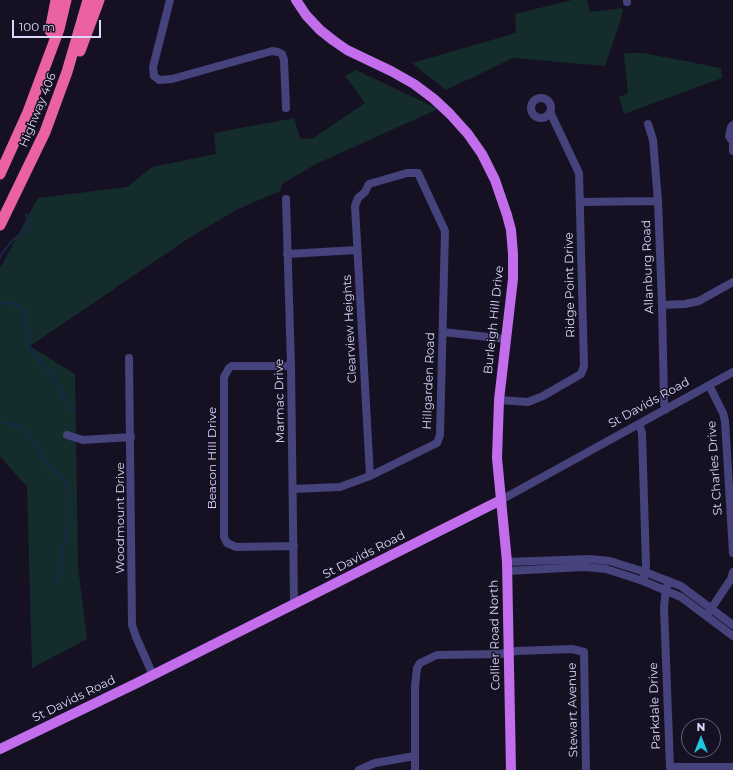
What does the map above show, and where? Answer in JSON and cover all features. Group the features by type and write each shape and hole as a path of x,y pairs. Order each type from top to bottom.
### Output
{"highway":[{"path":"28,112 46,51 56,0"},
{"name":"Highway 406","path":"0,174 28,112 59,29 66,0"},
{"name":"Highway 406","path":"0,225 45,132 67,72 88,0"},
{"path":"45,132 100,0"}],"main road":[{"name":"Burleigh Hill Drive","path":"296,0 320,30 338,44 347,50 403,77 434,99 468,134 482,154 495,180 511,230 513,254 513,278 499,400 497,458 501,500"},
{"name":"Collier Road North","path":"501,500 507,567 511,770"},
{"name":"St Davids Road","path":"0,749 153,675 501,500"}],"street":[{"path":"170,0 153,67 154,76 159,80 172,79 272,51 282,54 284,60 286,108"},
{"name":"Ridge Point Drive","path":"499,400 528,402 543,396 581,374 584,366 578,170 550,112"},
{"name":"Allanburg Road","path":"648,124 653,140 658,201 665,410"},
{"path":"733,125 729,136 733,142 733,151"},
{"name":"Hillgarden Road","path":"293,489 340,487 370,476 437,443 440,435 445,231 418,173 407,173 369,184"},
{"name":"Clearview Heights","path":"369,184 365,192 358,198 355,206 370,476"},
{"name":"Marmac Drive","path":"286,199 291,366 294,604"},
{"path":"580,202 658,201"},
{"path":"287,254 357,250"},
{"path":"662,304 685,304 699,301 733,282"},
{"path":"443,332 506,339"},
{"name":"Woodmount Drive","path":"129,358 132,624 136,637 153,675"},
{"name":"Beacon Hill Drive","path":"291,366 232,366 229,368 224,377 224,537 227,544 236,547 294,546"},
{"name":"St Davids Road","path":"501,500 733,372"},
{"name":"St Charles Drive","path":"709,385 723,413 725,421 733,553"},
{"path":"639,424 642,433 646,566 643,581"},
{"path":"67,435 83,440 131,437"},
{"path":"507,567 597,559 644,572 685,588 733,624"},
{"path":"507,567 590,567 606,569 666,589 681,597 733,636"},
{"path":"706,616 712,609 733,572"},
{"name":"Parkdale Drive","path":"669,581 666,589 664,607 670,767 733,767"},
{"name":"Stewart Avenue","path":"509,652 572,649 584,652 586,770"},
{"path":"415,770 415,687 417,668 420,663 437,655 500,654 509,652"},
{"path":"359,770 375,762 415,756"}],"green space":[{"path":"572,0 587,0 590,12 623,8 622,16 605,66 513,58 446,90 412,63 516,33 515,14"},
{"path":"643,53 721,68 722,78 624,114 619,97 628,93 624,54"},
{"path":"356,70 438,109 316,164 282,184 280,191 236,210 192,236 30,346 75,374 78,566 87,639 32,668 27,487 0,456 0,268 38,198 127,187 152,167 216,154 214,133 294,118 300,138 312,139 365,103 345,76"}],"waterway":[{"path":"0,258 12,241 26,229 29,221 26,214"},
{"path":"0,303 14,304 22,307 25,312 27,340 32,352 50,373 70,408 74,411"},
{"path":"0,422 22,426 45,462 68,487 70,493 70,514 57,582"}]}
